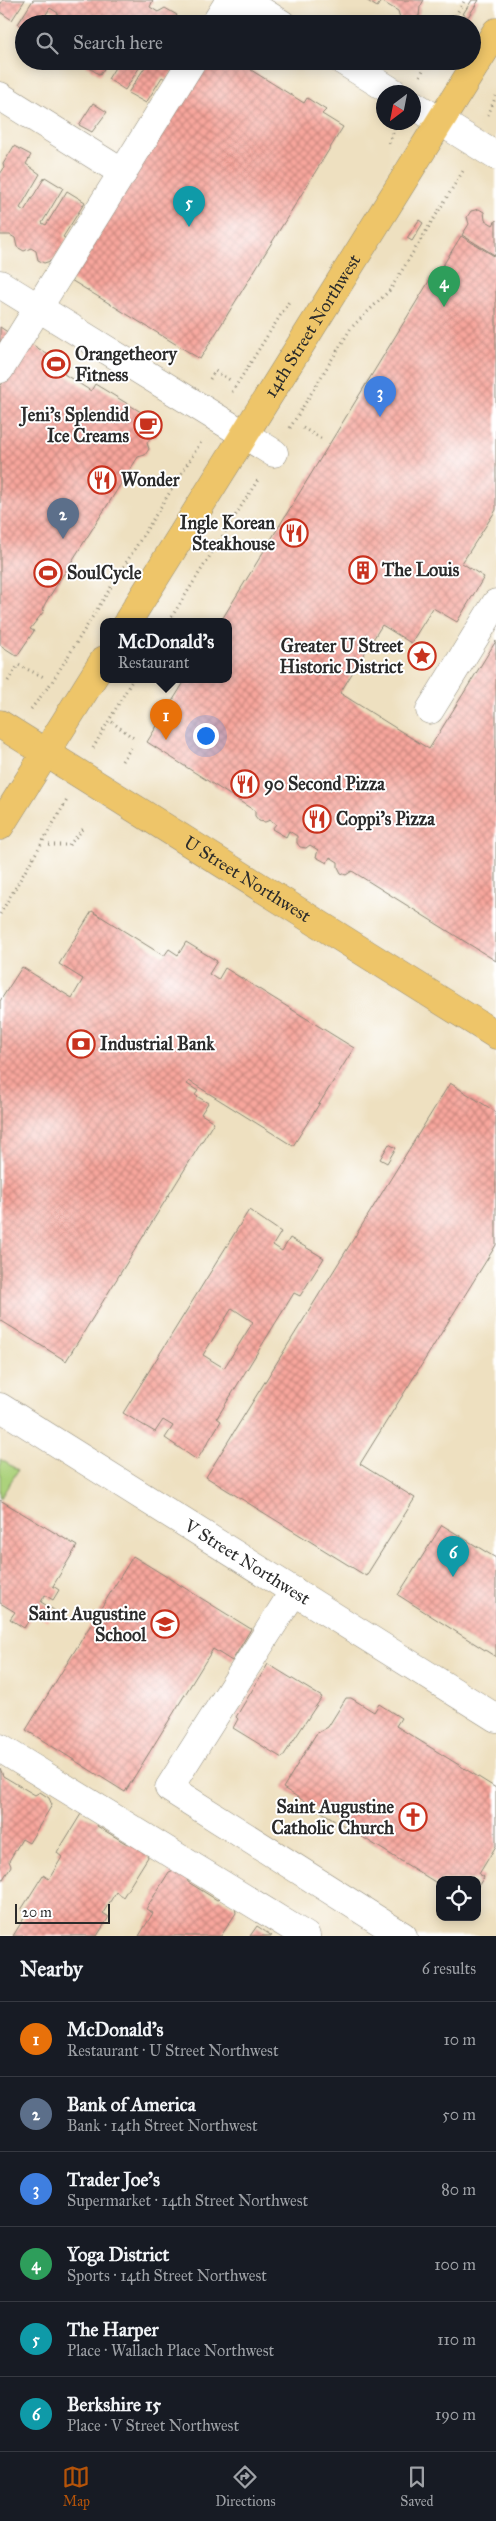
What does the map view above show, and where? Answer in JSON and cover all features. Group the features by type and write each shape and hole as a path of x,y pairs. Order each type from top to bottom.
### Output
{"main road":[{"name":"14th Street Northwest","path":"481,57 496,32"},
{"name":"14th Street Northwest","path":"130,618 473,70"},
{"path":"0,826 100,666"},
{"name":"U Street Northwest","path":"0,724 496,1035"}],"street":[{"path":"221,15 230,0"},
{"path":"244,0 268,15"},
{"path":"0,369 186,70"},
{"path":"358,70 382,85"},
{"path":"0,96 123,173"},
{"path":"421,109 486,150"},
{"path":"0,284 274,453"},
{"path":"430,710 496,603"},
{"name":"V Street Northwest","path":"0,1407 496,1718"},
{"path":"294,1591 169,1788 404,1936"},
{"path":"0,1748 306,1936"}],"path":[{"path":"456,15 465,0"},
{"name":"14th Street Northwest","path":"171,618 351,328 390,290 466,167 486,150 496,96"},
{"path":"215,371 230,380"},
{"path":"304,428 322,439"},
{"path":"8,682 18,665 46,678"},
{"path":"112,722 136,740"},
{"path":"122,761 131,748"},
{"path":"49,845 70,845 85,827"}],"green space":[{"path":"0,1459 18,1470 0,1499"}],"building":[{"path":"3,0 25,0 12,20 0,12 0,5"},
{"path":"33,0 153,0 150,7 158,12 165,8 177,15 57,15 58,13 50,8 46,15 24,15"},
{"path":"366,0 424,0 420,7 419,15 399,15 398,11 381,1 377,7"},
{"path":"472,0 479,0 469,15 463,14"},
{"path":"92,70 103,70 100,75"},
{"path":"114,70 138,70 125,90 108,79"},
{"path":"143,70 173,70 167,80 162,77 146,103 128,93"},
{"path":"199,70 251,70 304,103 307,98 326,110 322,114 343,127 200,359 66,277"},
{"path":"93,103 107,112 92,132 79,125"},
{"path":"14,146 31,155 26,164 40,174 20,208 24,211 45,177 63,188 42,223 46,225 67,191 85,202 63,237 67,239 54,260 44,263 38,260 36,251 31,248 24,251 17,247 15,238 10,235 0,235 0,174 4,168 3,164"},
{"path":"479,209 484,212 485,220 493,225 496,220 496,256 462,235 469,224 467,217 471,211"},
{"path":"419,220 423,223 412,241 407,238"},
{"name":"The Louis","path":"461,236 496,257 496,510 462,563 484,577 457,622 433,608 411,643 382,625 340,693 429,749 496,641 496,961 352,871 346,875 341,873 338,862 330,857 327,863 316,857 318,850 310,845 306,848 300,847 297,843 297,836 289,831 286,837 272,829 276,824 270,820 265,822 259,821 255,816 255,811 147,742 184,683 232,683 232,618 223,618 431,278 434,280"},
{"path":"0,327 9,333 0,348"},
{"path":"28,342 68,367 64,374 91,391 95,384 159,423 162,428 156,437 150,438 147,443 149,449 145,455 138,457 46,602 42,610 44,611 30,629 34,631 17,656 0,645 0,387"},
{"path":"92,911 164,956 169,949 178,955 186,942 217,961 209,974 218,980 225,968 354,1048 293,1146 189,1081 187,1084 198,1091 195,1095 208,1103 201,1114 214,1122 66,1361 0,1320 0,1001 22,967 72,998 83,979 59,964"},
{"path":"450,1083 496,1112 496,1245 360,1464 415,1498 366,1576 206,1477"},
{"path":"389,1144 396,1148 387,1163 380,1159"},
{"path":"249,1210 281,1232 273,1245 282,1251 290,1238 324,1258 300,1296 294,1293 217,1418 221,1421 197,1460 165,1438 173,1426 163,1420 155,1432 123,1413","holes":["232,1308 253,1322 224,1368 203,1355"]},
{"path":"0,1500 77,1546 53,1586 59,1590 53,1600 45,1595 41,1602 54,1610 47,1622 33,1614 24,1628 10,1619 15,1612 0,1603"},
{"path":"442,1525 496,1558 496,1657 398,1595"},
{"path":"133,1556 251,1629 232,1661 213,1649 125,1792 26,1730"},
{"path":"268,1664 322,1697 282,1758 233,1728 238,1719 236,1717"},
{"name":"Saint Augustine Catholic Church","path":"346,1698 351,1698 374,1712 379,1704 401,1718 396,1726 496,1788 496,1846 479,1874 484,1877 481,1882 481,1876 436,1876 436,1883 283,1788 316,1734 328,1727"},
{"path":"0,1768 3,1776 35,1795 40,1792 49,1798 52,1805 29,1843 22,1839 9,1861 11,1866 0,1884"},
{"path":"81,1814 99,1822 97,1826 127,1844 131,1842 145,1850 148,1857 123,1897 116,1892 103,1913 109,1917 97,1936 13,1936 27,1913 21,1910 43,1875 49,1879 62,1857 57,1853"},
{"path":"174,1870 187,1878 188,1882 217,1900 220,1899 235,1907 236,1913 221,1936 139,1936 153,1913 146,1909 169,1872"},
{"path":"257,1926 272,1936 250,1936"}],"place":[{"name":"The Harper","path":"189,227"},
{"name":"Yoga District","path":"444,307"},
{"name":"Orangetheory Fitness","path":"56,364"},
{"name":"Trader Joe's","path":"380,417"},
{"name":"Jeni's Splendid Ice Creams","path":"148,425"},
{"name":"Wonder","path":"102,480"},
{"name":"Ingle Korean Steakhouse","path":"294,533"},
{"name":"Bank of America","path":"63,539"},
{"name":"The Louis","path":"363,570"},
{"name":"SoulCycle","path":"48,573"},
{"name":"Greater U Street Historic District","path":"422,656"},
{"name":"McDonald's","path":"166,740"},
{"name":"90 Second Pizza","path":"245,784"},
{"name":"Coppi's Pizza","path":"317,819"},
{"name":"Industrial Bank","path":"81,1044"},
{"name":"Berkshire 15","path":"453,1577"},
{"name":"Saint Augustine School","path":"165,1624"},
{"name":"Saint Augustine Catholic Church","path":"413,1817"}]}
